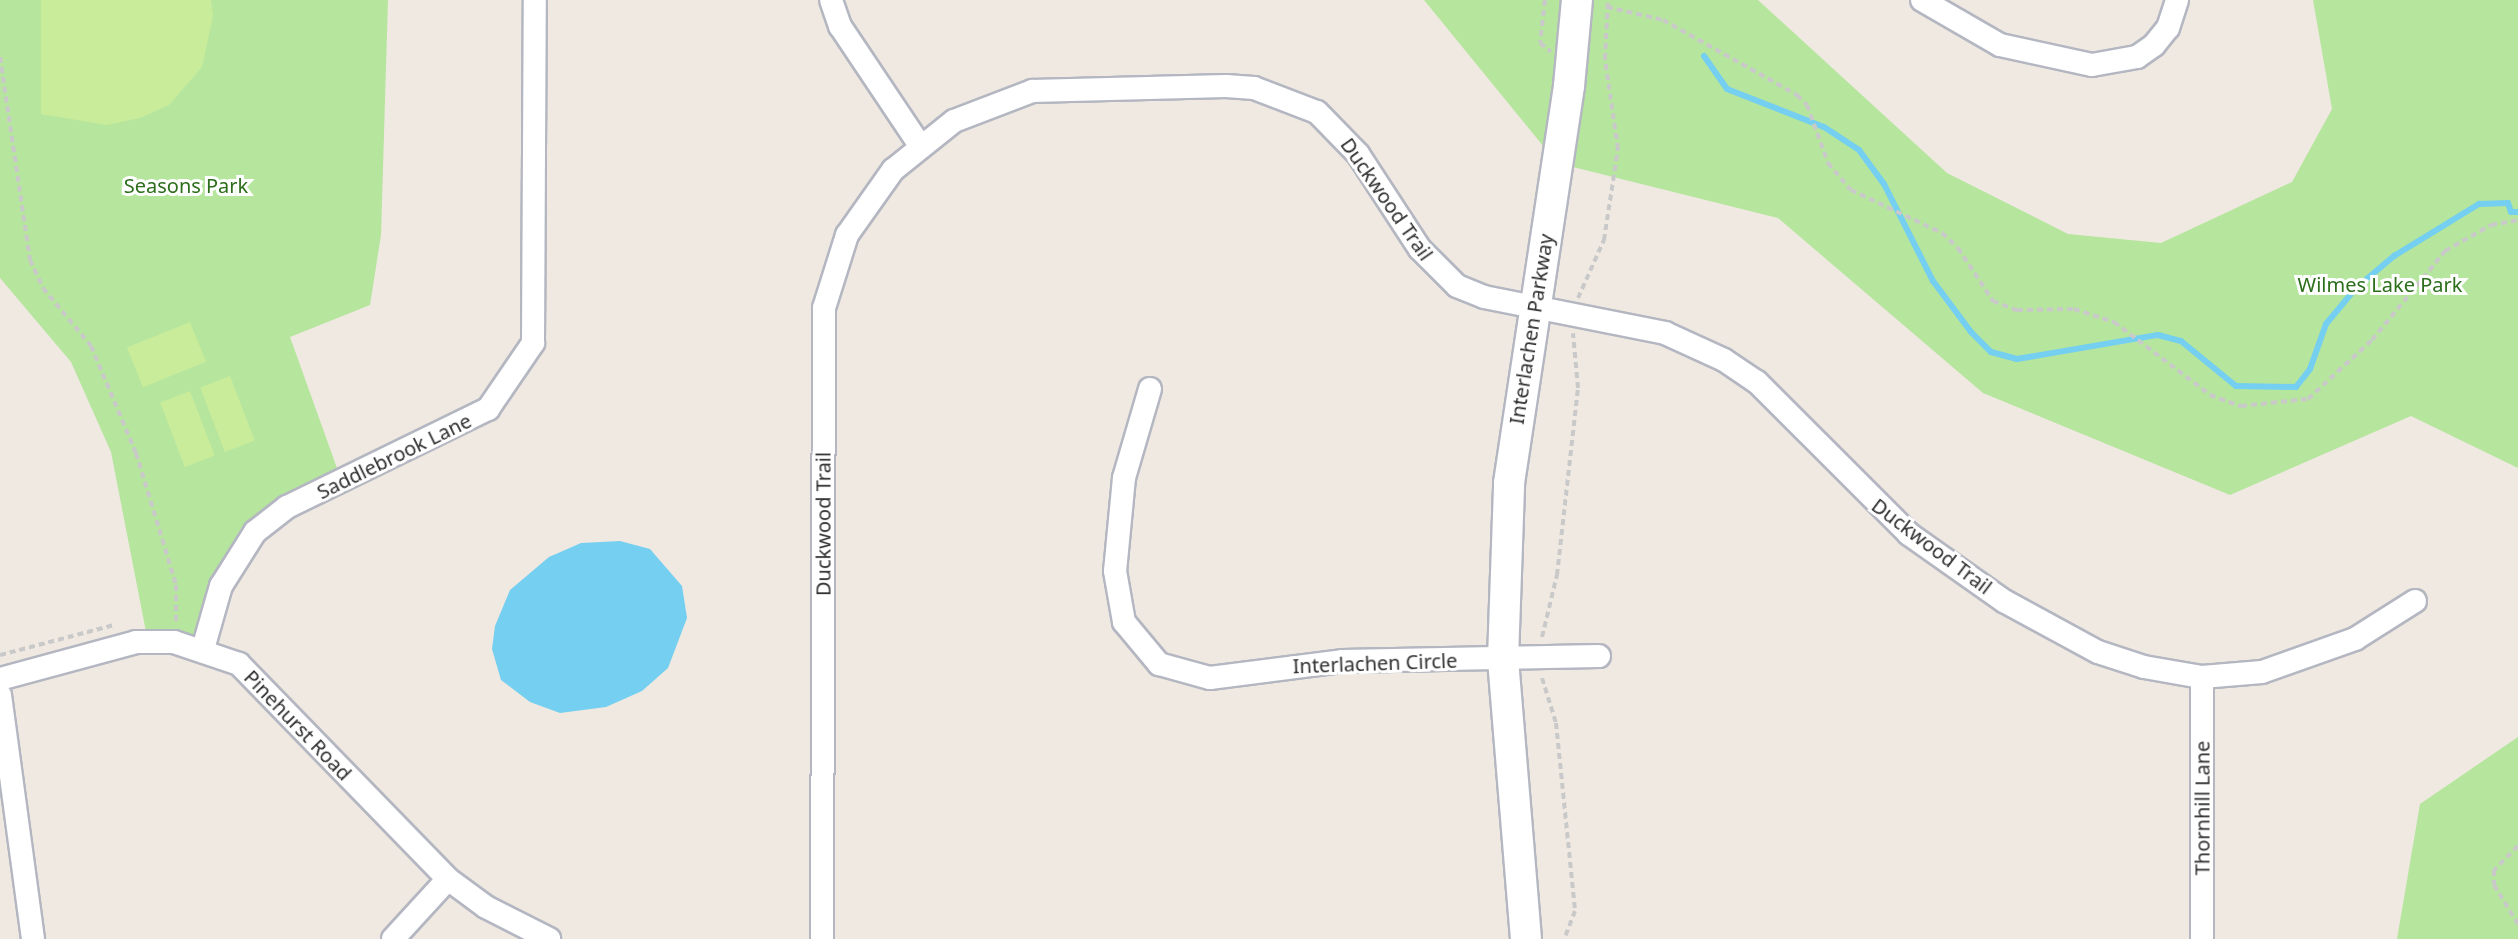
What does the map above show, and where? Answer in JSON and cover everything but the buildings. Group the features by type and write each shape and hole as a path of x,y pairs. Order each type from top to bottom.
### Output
{"street":[{"name":"Saddlebrook Lane","path":"206,638 221,586 255,532 287,507 488,409 533,343 535,0"},
{"path":"831,0 840,26 919,144"},
{"name":"Interlachen Parkway","path":"1526,939 1503,659 1509,483 1533,308 1569,86 1577,0"},
{"path":"1922,0 2000,45 2092,65 2137,57 2154,45 2168,28 2177,0"},
{"name":"Duckwood Trail","path":"822,939 824,308 847,235 893,170 919,144 954,121 1032,91 1077,86 1254,88 1317,112 1339,131 1420,249 1457,286 1533,308 1665,333 1724,360 1757,382 1909,534 2004,601 2098,652 2144,667 2202,677 2262,672 2313,657 2415,601"},
{"name":"Interlachen Circle","path":"1150,389 1124,478 1115,571 1124,622 1159,664 1210,678 1303,663 1503,659"},
{"name":"Pinehurst Road","path":"0,679 136,642 206,638 239,664 448,879 486,907 549,939"},
{"path":"1503,659 1599,656"},
{"name":"Thornhill Lane","path":"2202,677 2202,939"},
{"path":"0,695 33,939"},
{"path":"393,939 448,879"}],"path":[{"path":"1564,939 1575,911 1556,723 1542,686 1542,659 1557,575 1578,388 1571,314 1604,240 1618,149 1605,59 1608,0"},
{"path":"1607,7 1663,20 1807,105 1828,163 1851,190 1883,209 1920,220 1958,248 1993,301 2005,308 2074,309 2136,334 2226,403 2287,405 2308,399 2372,340 2445,251 2479,230 2518,220"},
{"path":"0,57 30,260 43,288 91,346 136,453 176,585 176,623 206,638"},
{"path":"2518,846 2494,870 2494,885 2518,924"}],"green space":[{"name":"Seasons Park","path":"0,0 388,0 381,235 370,305 290,337 342,482 255,532 203,649 148,642 111,452 71,362 0,278"},
{"path":"41,0 211,0 213,16 202,67 169,105 140,118 107,125 41,114"},
{"name":"Wilmes Lake Park","path":"1424,0 1758,0 1947,173 2068,234 2161,243 2292,182 2332,109 2313,0 2518,0 2518,468 2411,416 2230,495 1983,393 1778,218 1557,163"},
{"path":"190,322 206,362 143,387 127,347"},
{"path":"230,376 255,440 225,452 200,387"},
{"path":"190,391 215,455 185,467 160,402"},
{"path":"2518,737 2518,939 2397,939 2420,804"}],"water":[{"path":"620,541 650,549 682,586 687,618 668,668 642,691 606,707 560,713 530,702 501,680 492,649 495,626 510,590 549,557 581,543"}],"waterway":[{"path":"1704,56 1727,89 1824,127 1859,150 1884,184 1933,281 1971,332 1991,352 2017,359 2158,335 2181,341 2236,386 2296,387 2310,369 2326,324 2356,288 2394,256 2479,204 2508,203 2511,212 2518,212"}]}
